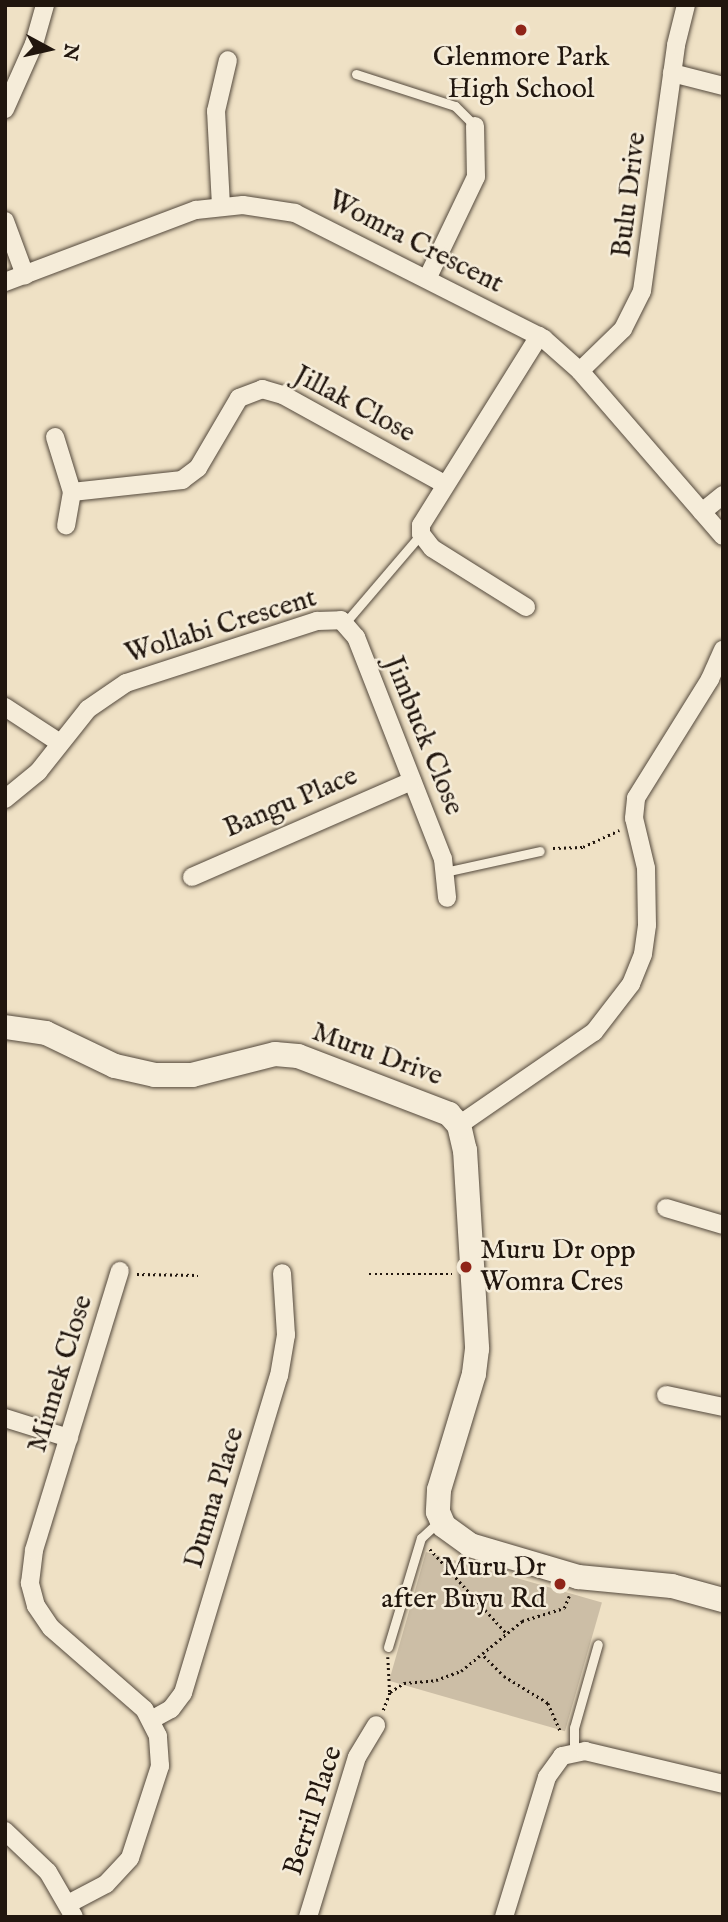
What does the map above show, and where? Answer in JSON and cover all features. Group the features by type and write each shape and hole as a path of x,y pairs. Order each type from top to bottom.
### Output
{"street":[{"path":"5,109 34,44 45,5"},
{"name":"Bulu Drive","path":"580,370 623,328 642,290 672,73 686,5"},
{"path":"221,206 216,111 228,60"},
{"path":"672,73 723,86"},
{"path":"428,277 476,177 475,127"},
{"name":"Womra Crescent","path":"5,282 178,215 221,206 262,206 295,213 428,277 539,336 580,370 723,536"},
{"path":"5,221 26,275"},
{"name":"Wollabi Crescent","path":"421,534 423,516 539,336"},
{"name":"Jillak Close","path":"72,492 182,480 198,468 239,398 262,389 283,395 444,484"},
{"path":"55,437 72,492 66,525"},
{"path":"702,512 723,495"},
{"path":"421,534 432,548 526,607"},
{"name":"Wollabi Crescent","path":"5,799 38,772 98,700 126,683 317,621 335,619 345,623"},
{"name":"Jimbuck Close","path":"345,623 356,637 412,781 445,872 447,898"},
{"path":"459,1125 594,1031 627,992 643,954 647,925 646,867 636,828 635,807 643,781 710,679 723,650"},
{"path":"5,707 60,743"},
{"name":"Bangu Place","path":"191,877 412,781"},
{"name":"Muru Drive","path":"5,1027 46,1033 108,1063 155,1075 207,1073 275,1055 306,1058 433,1105 459,1125 465,1150 476,1357 439,1489 441,1520"},
{"path":"666,1208 723,1225"},
{"name":"Minnek Close","path":"71,1910 112,1879 134,1850 160,1766 160,1745 151,1720 137,1702 51,1628 32,1595 31,1561 120,1271"},
{"name":"Dunna Place","path":"151,1720 176,1705 183,1693 279,1376 286,1335 282,1273"},
{"path":"666,1395 723,1407"},
{"path":"5,1418 69,1438"},
{"path":"441,1520 455,1537 470,1545 578,1577 672,1586 723,1600"},
{"name":"Berril Place","path":"307,1917 357,1757 376,1725"},
{"path":"504,1917 547,1777 570,1752 723,1784"},
{"path":"5,1831 48,1872 71,1910"}],"lane":[{"path":"356,74 455,106 475,127"},
{"name":"Wollabi Crescent","path":"345,623 421,534"},
{"path":"445,872 540,851"},
{"path":"388,1647 421,1538 441,1520"},
{"path":"570,1752 574,1728 598,1644"}],"path":[{"path":"540,851 583,848 618,830 636,828"},
{"path":"120,1271 142,1276 198,1275"},
{"path":"369,1274 459,1274"},
{"path":"421,1538 507,1634"},
{"path":"390,1692 404,1683 450,1676 484,1656 522,1621 564,1608 578,1577"},
{"path":"376,1725 390,1692 388,1647"},
{"path":"484,1656 504,1676 548,1703 570,1752"}],"shaded area":[{"path":"426,1552 602,1602 565,1731 389,1681"}],"place":[{"name":"Glenmore Park High School","path":"521,30"},
{"name":"Muru Dr opp Womra Cres","path":"466,1267"},
{"name":"Muru Dr after Buyu Rd","path":"560,1584"}]}
